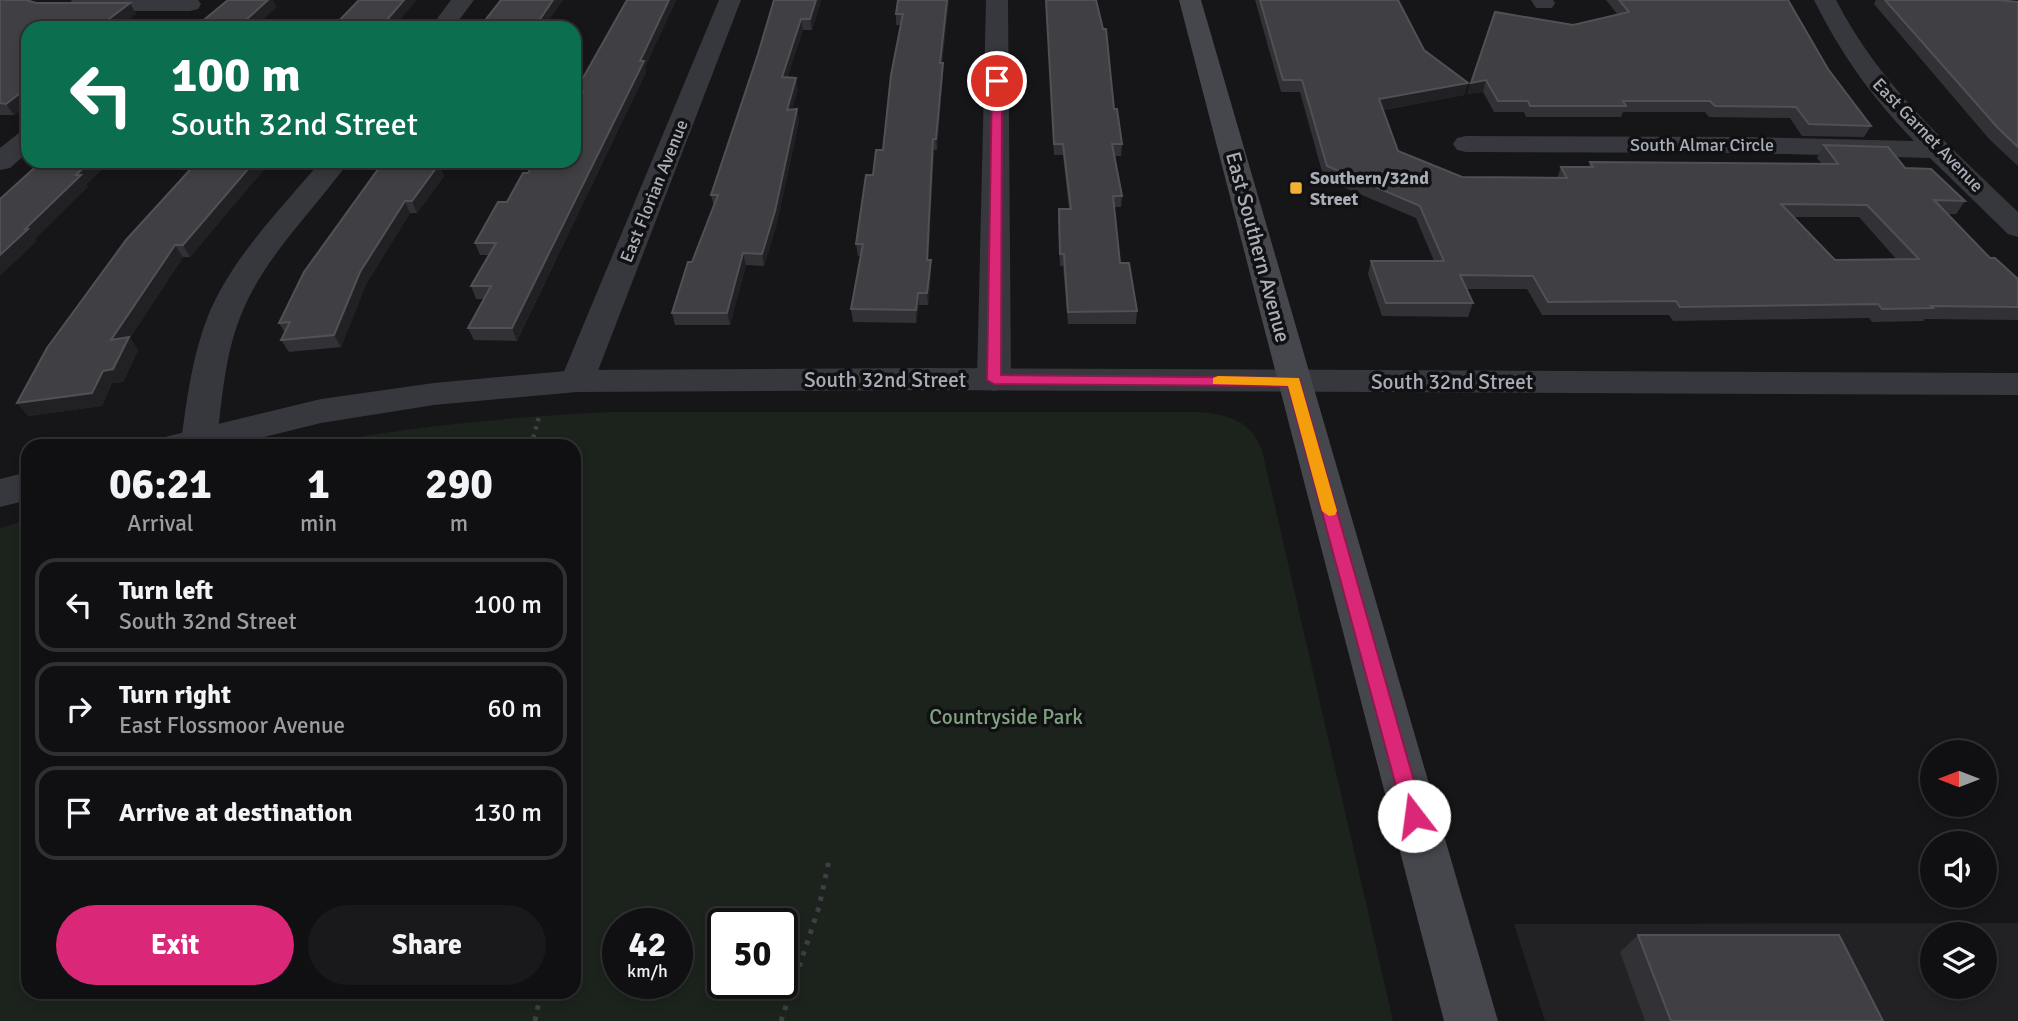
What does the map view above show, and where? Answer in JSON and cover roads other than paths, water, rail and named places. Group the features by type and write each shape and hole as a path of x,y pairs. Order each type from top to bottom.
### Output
{"main road":[{"name":"East Southern Avenue","path":"1190,0 1471,1021"}],"street":[{"path":"446,21 463,0"},
{"name":"East Florian Avenue","path":"577,381 730,0"},
{"path":"994,380 997,0"},
{"name":"East Garnet Avenue","path":"1825,0 1835,24 1875,82 2018,228"},
{"path":"56,4 193,2"},
{"path":"170,21 193,2"},
{"path":"0,162 16,143"},
{"name":"South Almar Circle","path":"1465,144 1748,145 1939,150"},
{"path":"190,439 226,314 252,267 330,168"},
{"name":"South 32nd Street","path":"209,439 321,411 434,394 577,381 2018,384"},
{"path":"0,494 21,488"}],"place":[{"name":"Southern/32nd Street","path":"1296,188"}],"park label":[{"name":"Countryside Park","path":"1006,717"}]}
